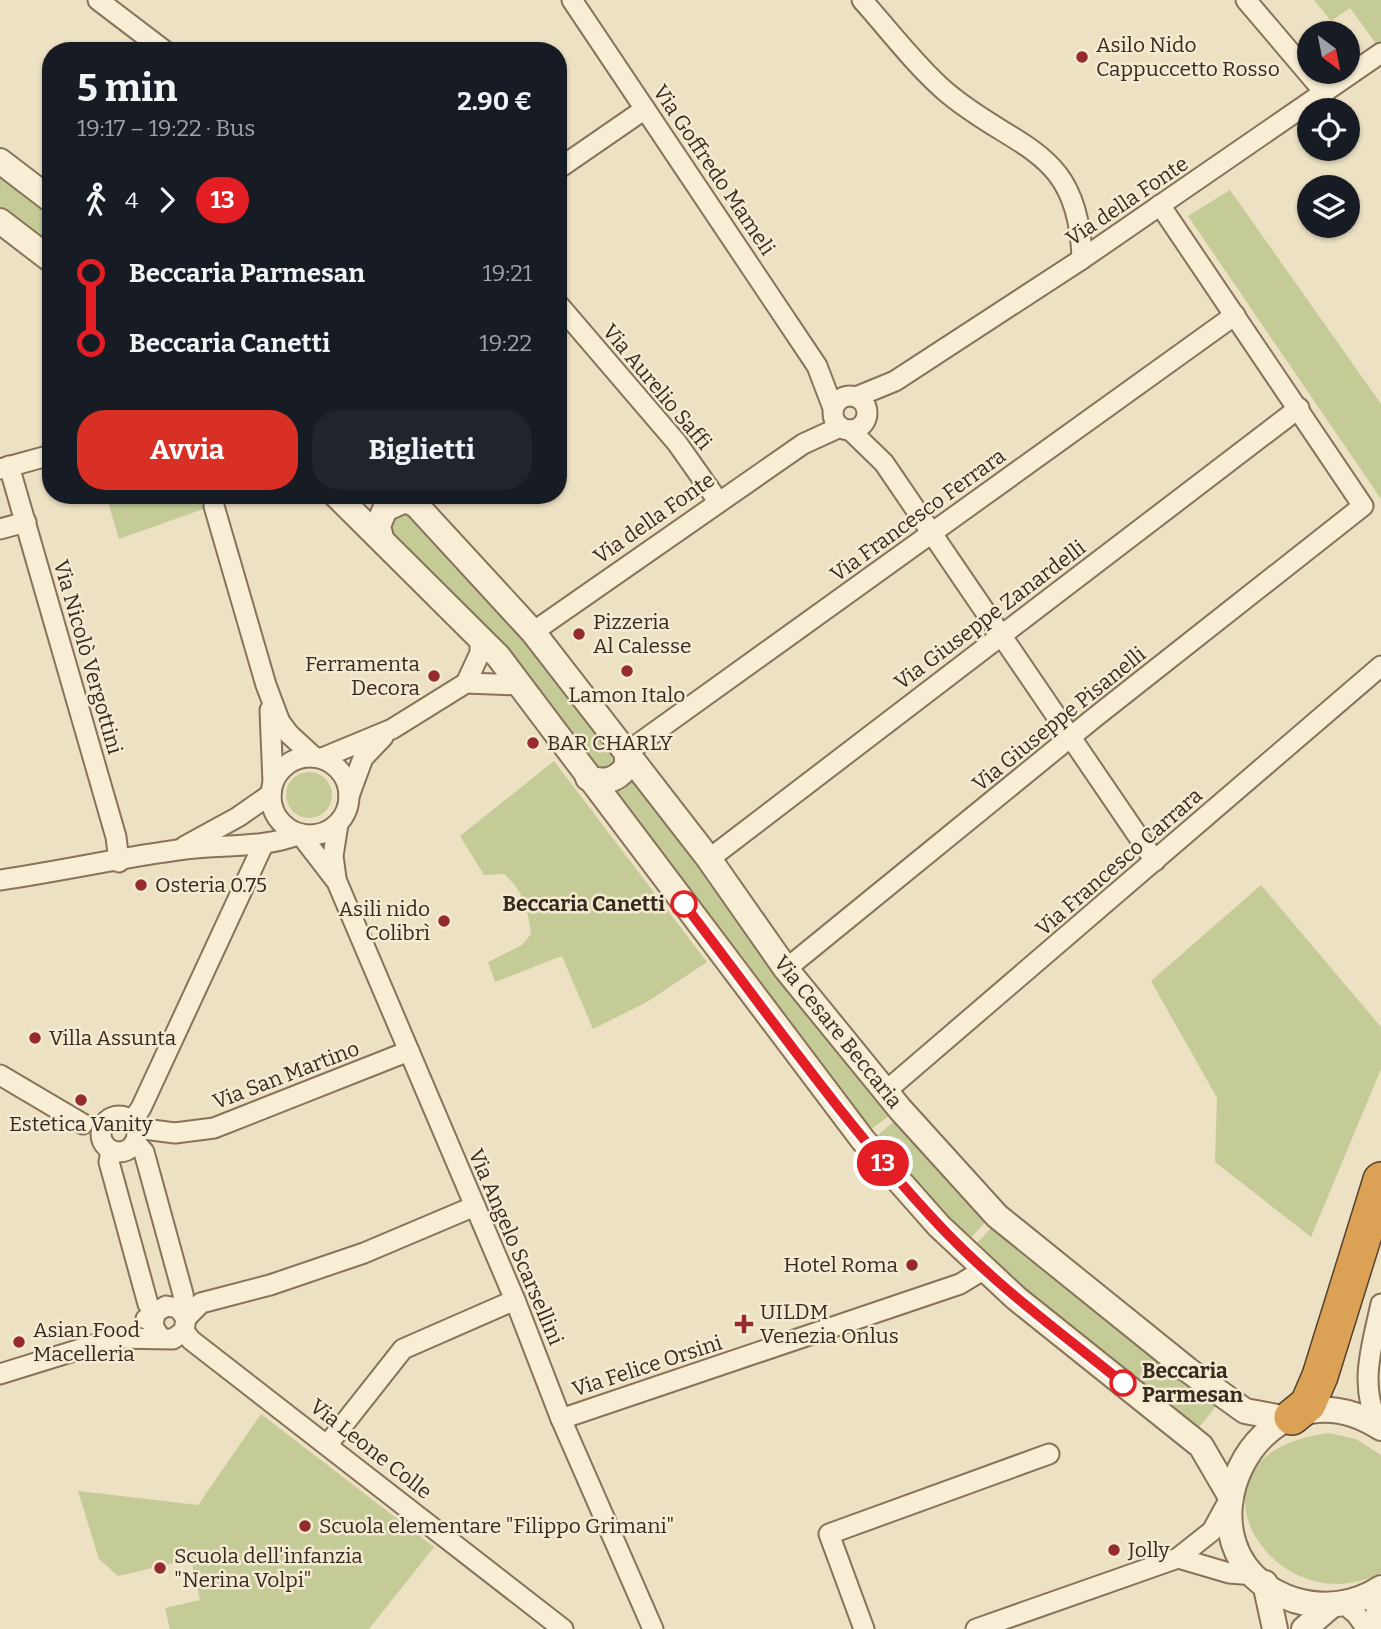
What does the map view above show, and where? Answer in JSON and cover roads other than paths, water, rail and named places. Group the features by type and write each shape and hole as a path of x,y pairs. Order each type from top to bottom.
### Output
{"highway":[{"path":"1290,1418 1308,1404 1320,1376 1381,1180"}],"street":[{"path":"98,0 152,42"},
{"name":"Via Goffredo Mameli","path":"572,0 817,366 839,420 884,463 1156,861"},
{"path":"862,0 945,91 1042,156 1056,171 1079,216 1082,259"},
{"path":"1247,0 1325,93"},
{"name":"Via della Fonte","path":"860,405 1082,259 1381,53"},
{"path":"567,163 645,109"},
{"path":"0,161 42,193"},
{"path":"1160,205 1299,408"},
{"path":"0,222 42,253"},
{"name":"Via Aurelio Saffi","path":"567,315 677,443 718,501"},
{"name":"Via Francesco Ferrara","path":"627,752 1235,315"},
{"name":"Via Goffredo Mameli","path":"817,366 860,405 884,463"},
{"path":"840,399 860,405 860,427 839,420 840,399"},
{"name":"Via Giuseppe Pisanelli","path":"786,969 1363,506 1299,408"},
{"name":"Via Giuseppe Zanardelli","path":"709,859 1299,408"},
{"name":"Via della Fonte","path":"533,632 718,501 839,420"},
{"path":"5,467 42,457"},
{"name":"Via Nicolò Vergottini","path":"5,467 26,522 116,837 119,862"},
{"name":"Via Cesare Beccaria","path":"345,504 480,638 520,685 863,1140 939,1226 984,1270 1201,1446 1229,1497"},
{"name":"Via Cesare Beccaria","path":"381,538 378,526 385,509 396,504"},
{"name":"Via Cesare Beccaria","path":"416,504 533,632 709,859 786,969 886,1091 997,1216 1052,1263 1245,1411 1290,1418"},
{"path":"215,506 266,685 284,729 318,758 341,772 349,796"},
{"path":"0,529 26,522"},
{"path":"178,850 238,817 272,789 285,766 304,757 318,758 392,729 466,683 480,653 480,638"},
{"name":"Via Francesco Carrara","path":"886,1091 1381,666"},
{"path":"466,683 520,685"},
{"path":"266,685 272,724 272,789 279,820 300,835 337,882"},
{"path":"0,880 178,850 222,845 263,845 300,835 327,832 338,824 346,811 363,758 392,729"},
{"path":"588,778 604,782 617,777 627,766 627,752"},
{"path":"337,882 333,856 338,824"},
{"path":"0,1074 83,1124 106,1146 122,1152 263,845"},
{"name":"Via Angelo Scarsellini","path":"337,882 515,1300 561,1419 653,1629"},
{"name":"Via San Martino","path":"134,1130 175,1133 214,1128 409,1051"},
{"path":"83,1124 122,1116 134,1130 144,1152 183,1294 185,1325"},
{"path":"112,1117 101,1129 148,1304 155,1313 153,1326 160,1336"},
{"path":"0,1374 116,1338 160,1336 173,1339 201,1303 270,1285 353,1257 475,1206"},
{"name":"Via Felice Orsini","path":"561,1419 948,1289 984,1270"},
{"path":"328,1444 403,1349 515,1300"},
{"path":"984,1628 1178,1559 1212,1531 1229,1497 1237,1470 1251,1447 1265,1433 1290,1418 1319,1411 1373,1418 1366,1373 1381,1304"},
{"path":"116,1338 166,1306 178,1308 185,1325"},
{"name":"Via Leone Colle","path":"185,1325 191,1340 564,1629"},
{"path":"864,1629 829,1534 1049,1454"},
{"path":"1229,1497 1233,1537 1260,1579 1275,1629"},
{"path":"1178,1559 1260,1579 1294,1600 1337,1604 1356,1614 1367,1629"},
{"path":"1304,1629 1337,1604 1378,1590 1377,1629"}],"place":[{"name":"Asilo Nido Cappuccetto Rosso","path":"1082,57"},
{"name":"Pizzeria Al Calesse","path":"579,634"},
{"name":"Lamon Italo","path":"627,671"},
{"name":"Ferramenta Decora","path":"434,676"},
{"name":"BAR CHARLY","path":"533,743"},
{"name":"Osteria 0.75","path":"141,885"},
{"name":"Beccaria Canetti","path":"684,904"},
{"name":"Asili nido Colibrì","path":"444,921"},
{"name":"Villa Assunta","path":"35,1038"},
{"name":"Estetica Vanity","path":"81,1100"},
{"name":"Hotel Roma","path":"912,1265"},
{"name":"UILDM Venezia Onlus","path":"744,1324"},
{"name":"Asian Food Macelleria","path":"19,1342"},
{"name":"Beccaria Parmesan","path":"1123,1383"},
{"name":"Scuola elementare \"Filippo Grimani\"","path":"305,1526"},
{"name":"Jolly","path":"1114,1550"},
{"name":"Scuola dell'infanzia \"Nerina Volpi\"","path":"160,1568"}]}
